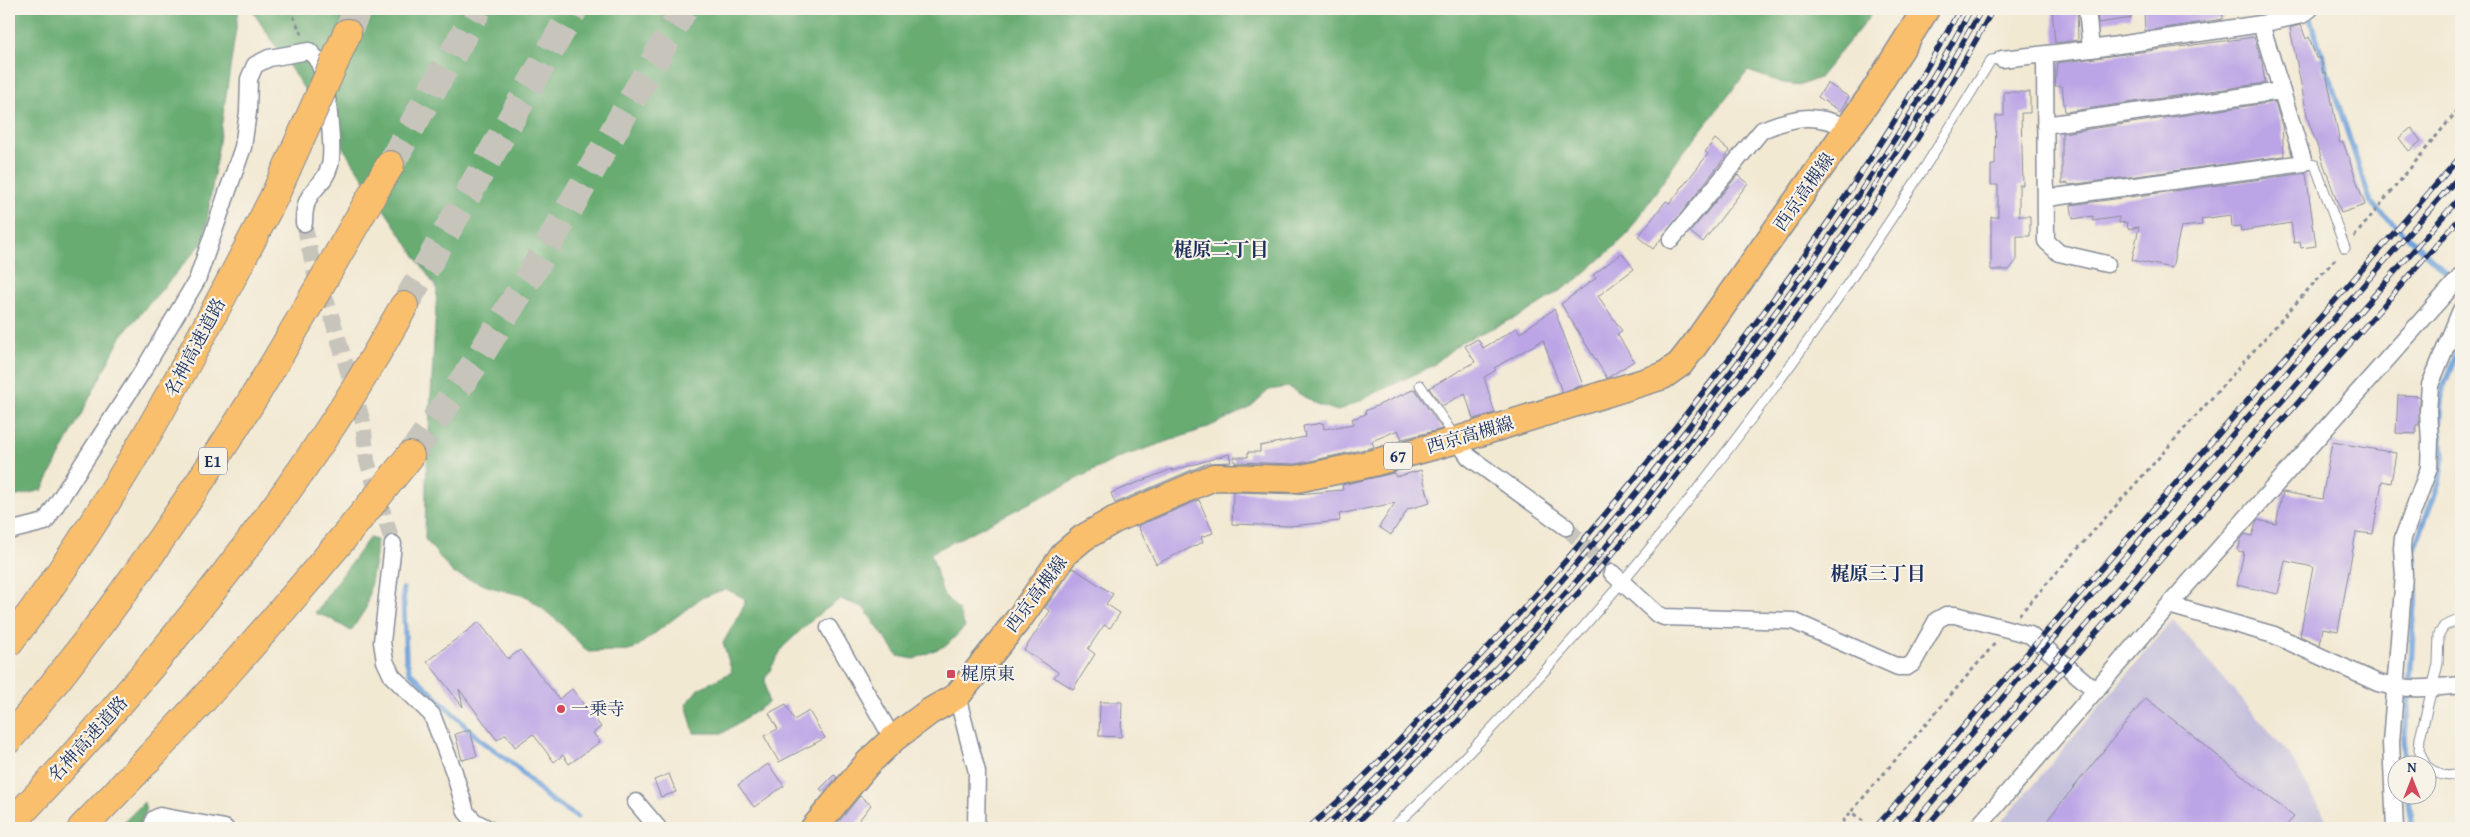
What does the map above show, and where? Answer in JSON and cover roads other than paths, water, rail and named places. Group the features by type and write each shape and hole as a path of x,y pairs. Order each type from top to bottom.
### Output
{"highway":[{"name":"名神高速道路","path":"9,642 59,573 128,466 195,349 274,197 347,33"},
{"name":"E1","path":"9,739 50,690 142,566 229,437 390,164"},
{"name":"名神高速道路","path":"9,826 83,747 171,643 260,526 342,410 404,306"},
{"path":"82,828 213,689 343,540 410,456"}],"main road":[{"name":"西京高槻線","path":"814,828 868,763 893,739 929,712 957,696 1021,616 1065,553 1083,538 1114,520 1214,477 1297,479 1372,463 1457,440 1663,376 1672,370 1694,346 1849,128 1926,9"}],"street":[{"path":"2087,9 2091,49"},
{"path":"2002,58 2091,49 2261,24 2307,11"},
{"path":"2047,198 2304,163 2261,24"},
{"path":"9,531 46,522 144,368 197,280 243,148 248,112 249,79 255,65 269,58 309,51 316,57 323,75 332,150 330,165 308,196 304,206 304,223"},
{"path":"2044,54 2046,241 2059,252 2106,264"},
{"path":"2045,125 2280,90"},
{"path":"1671,240 1762,130 1778,124 1813,116 1849,128"},
{"path":"1978,828 2169,606 2456,281"},
{"path":"2395,828 2391,743 2404,575 2402,548 2429,468 2428,412 2430,385 2461,310"},
{"path":"1457,440 1469,458 1566,527"},
{"path":"393,544 382,642 385,661 392,676 432,715 454,772 460,797 466,812 476,826"},
{"path":"1617,578 1657,614 1664,617 1793,621 1898,667 1907,667 1913,663 1937,620 1946,615 1955,615 2030,635 2096,691"},
{"path":"2169,606 2274,635 2378,683 2396,688 2433,688 2461,685"},
{"path":"829,628 893,739"},
{"path":"957,696 976,772 976,828"},
{"path":"636,802 658,828"},
{"path":"152,828 154,819 160,816 225,828"}],"lane":[{"path":"1392,828 1494,726 1756,413 1823,322 1944,138 1991,60 2002,58"},
{"path":"2304,163 2315,165 2345,248"},
{"path":"1420,385 1457,440"},
{"path":"2421,754 2419,750 2420,738 2438,664 2440,634 2444,626 2461,619"},
{"path":"2438,773 2450,776 2461,773"}],"waterway":[{"path":"2308,13 2371,203 2456,281"},
{"path":"2403,754 2416,586 2414,549 2439,483 2443,457 2440,427 2443,388 2461,342"},
{"path":"403,589 406,659 410,672 480,740 513,764 549,799 577,817"},
{"path":"2408,804 2412,828"}],"tunnel":[{"path":"347,33 358,9"},
{"path":"390,165 478,9"},
{"path":"404,306 574,9"},
{"path":"410,456 476,362 542,256 684,9"},
{"path":"304,223 315,275 328,305 363,422 367,461 393,544"},
{"path":"1566,527 1612,573"}],"railway":[{"path":"1308,828 1365,776 1490,645 1559,569 1657,451 1721,369 1817,238 1906,103 1960,9"},
{"path":"1323,828 1376,778 1498,652 1602,534 1669,452 1829,238 1917,103 1971,9"},
{"path":"1338,828 1518,646 1589,567 1649,495 1832,252 1929,101 1982,9"},
{"path":"1352,828 1476,703 1566,607 1689,460 1743,390 1844,251 1907,156 1993,9"},
{"path":"1875,828 2461,156"},
{"path":"1891,828 2040,654 2461,174"},
{"path":"1909,828 2461,196"},
{"path":"1925,828 2461,217"}],"place":[{"name":"梶原東","path":"951,674"},
{"name":"一乗寺","path":"561,709"}],"district":[{"name":"梶原二丁目","path":"1221,249"},
{"name":"梶原三丁目","path":"1878,573"}]}
